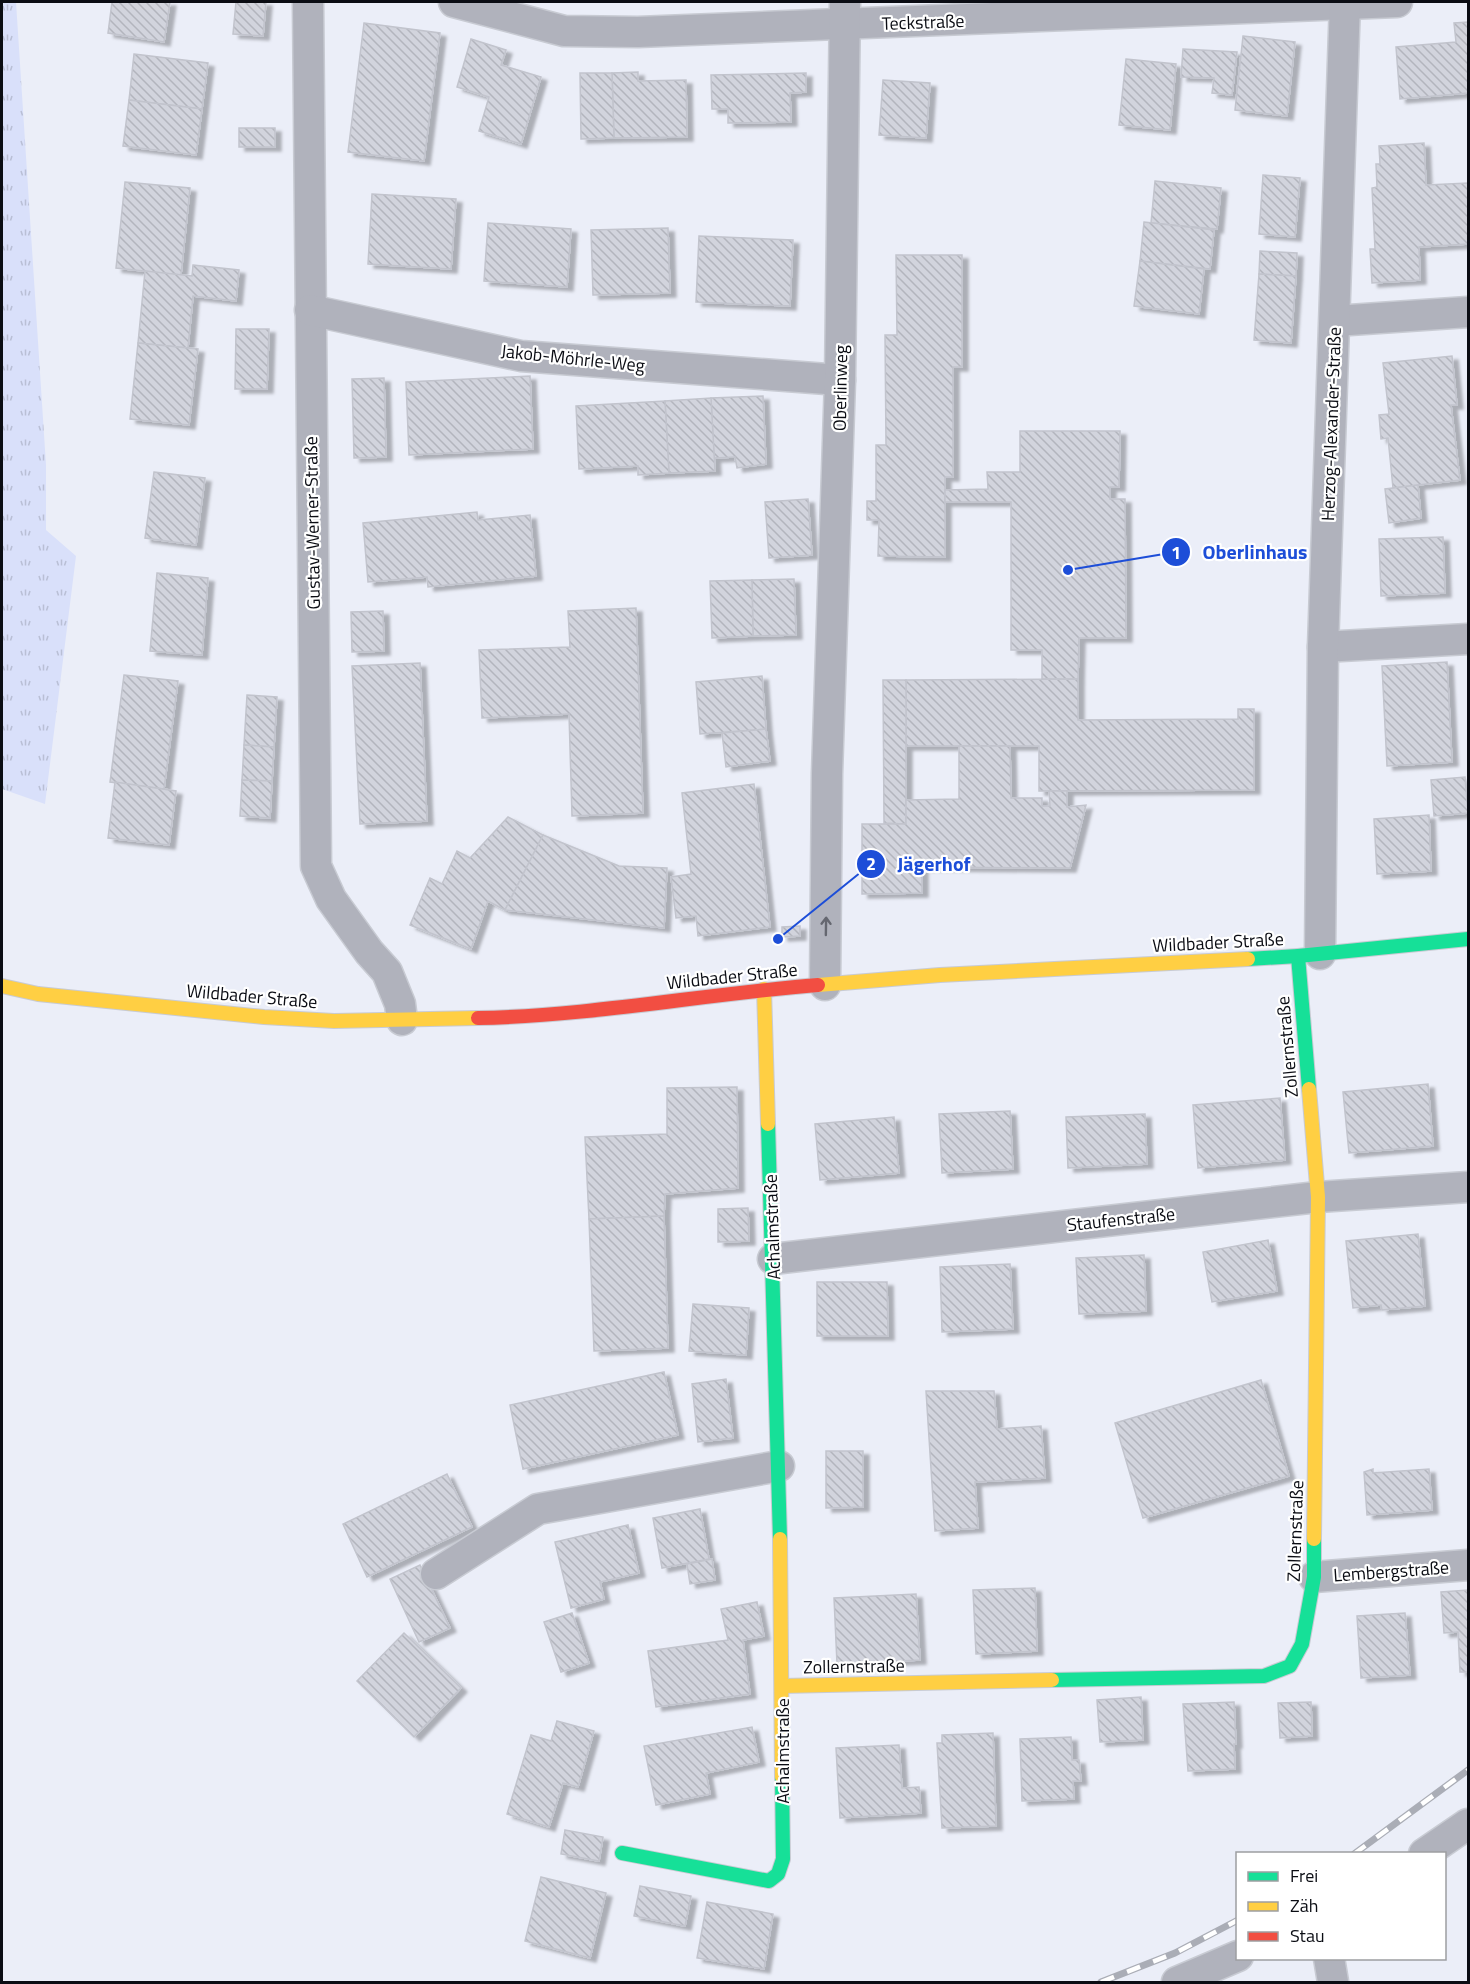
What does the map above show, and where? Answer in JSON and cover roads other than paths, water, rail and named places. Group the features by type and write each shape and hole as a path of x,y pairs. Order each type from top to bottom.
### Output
{"street":[{"name":"Gustav-Werner-Straße","path":"308,2 316,866 332,899 369,952 387,972 400,1004 402,1020"},
{"name":"Teckstraße","path":"454,2 564,31 638,32 845,13 1397,2"},
{"name":"Herzog-Alexander-Straße","path":"1309,955 1323,647 1345,3"},
{"name":"Oberlinweg","path":"825,985 827,774 840,380 845,13"},
{"name":"Jakob-Möhrle-Weg","path":"310,310 521,356 840,380"},
{"path":"1335,321 1468,312"},
{"path":"1323,647 1468,639"},
{"name":"Wildbader Straße","path":"2,986 38,994 264,1017 334,1021 522,1017 764,988 940,975 1309,955 1468,939"},
{"name":"Zollernstraße","path":"782,1686 1264,1676 1290,1666 1302,1644 1314,1576 1318,1197 1309,955"},
{"name":"Achalmstraße","path":"622,1853 769,1881 778,1874 783,1859 779,1467 764,988"},
{"name":"Staufenstraße","path":"773,1259 1318,1197 1468,1187"},
{"path":"436,1574 538,1509 779,1467"},
{"name":"Lembergstraße","path":"1314,1576 1468,1565"},
{"path":"1427,1852 1468,1824"},
{"path":"1177,1983 1236,1957"},
{"path":"1329,1960 1333,1983"}],"railway":[{"path":"1357,1852 1468,1770"},
{"path":"1101,1982 1175,1953 1236,1921"}],"place":[{"name":"Oberlinhaus","path":"1068,570"},
{"name":"Jägerhof","path":"778,939"}]}
